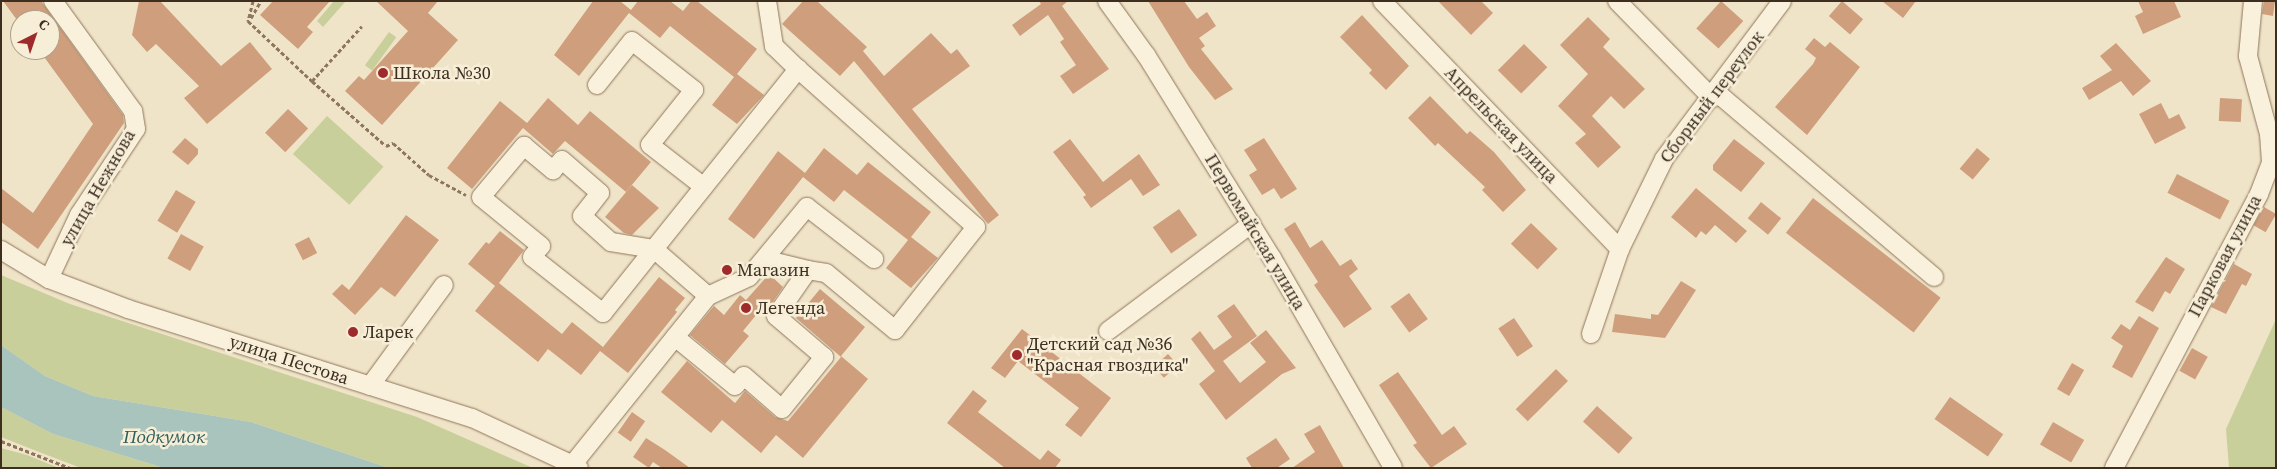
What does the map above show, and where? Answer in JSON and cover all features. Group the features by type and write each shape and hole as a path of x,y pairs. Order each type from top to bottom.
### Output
{"street":[{"name":"улица Нежнова","path":"49,279 79,215 136,128 133,111 53,1"},
{"path":"764,260 826,273 895,330 976,227 774,46 767,1"},
{"name":"Первомайская улица","path":"1107,1 1146,55 1250,224 1392,468"},
{"name":"Апрельская улица","path":"1382,1 1620,249"},
{"path":"1617,1 1714,95 1934,277"},
{"name":"Сборный переулок","path":"1591,334 1620,249 1664,159 1714,95 1782,1"},
{"name":"Парковая улица","path":"2114,468 2259,194 2271,162 2269,134 2248,56 2253,1"},
{"path":"597,85 632,41 694,90 650,145 704,187"},
{"path":"708,296 654,249 611,242 582,216 600,193 562,160 552,170 524,146 480,197 540,246 532,256 603,313 654,249 704,187 798,69"},
{"path":"576,466 708,296 749,277 807,207 874,259"},
{"path":"1108,331 1250,224"},
{"name":"улица Пестова","path":"1,250 49,279 128,309 472,418 576,466"},
{"path":"675,337 734,386 744,376 782,409 824,358 776,316 808,270"},
{"path":"370,386 444,285"}],"path":[{"path":"248,22 253,1"},
{"path":"248,22 261,1"},
{"path":"248,22 386,146 393,143 429,175 457,193 480,197"},
{"path":"312,81 362,26"},
{"path":"1,441 70,468"}],"green space":[{"path":"334,1 346,1 323,27 317,21"},
{"path":"389,32 396,37 372,70 365,65"},
{"path":"327,116 383,167 349,205 293,154"},
{"path":"1,275 70,304 417,417 533,468 389,468 251,422 93,396 45,376 1,345"},
{"path":"2276,319 2276,468 2229,468 2226,429"},
{"path":"1,407 53,434 164,468 81,468 1,437"},
{"path":"1,448 27,455 59,468 1,468"}],"water":[{"name":"Подкумок","path":"1,345 45,376 93,396 251,422 389,468 164,468 53,434 1,407"}],"building":[{"path":"3,1 41,1 47,10 10,10"},
{"path":"139,1 160,1 221,66 250,42 272,69 207,124 184,98 199,86 156,44 147,52 132,35"},
{"path":"273,1 330,1 307,27 313,32 298,49 260,15"},
{"path":"376,1 438,1 428,13 458,40 382,125 345,91 359,76 364,80 408,31"},
{"path":"593,1 620,1 631,10 638,1 670,1 683,11 691,1 697,1 757,49 737,74 764,95 737,124 712,105 734,77 670,26 660,38 629,13 579,76 554,55"},
{"path":"803,1 817,1 867,47 863,51 884,76 931,33 951,54 957,49 970,66 912,109 999,215 988,224 854,61 840,76 782,24"},
{"path":"1039,1 1068,1 1062,6 1109,69 1073,94 1060,76 1076,65 1060,42 1064,39 1048,15 1020,36 1012,25 1041,4"},
{"path":"1148,1 1184,1 1197,19 1207,12 1216,26 1199,38 1205,46 1201,49 1233,89 1215,100 1189,67"},
{"path":"1438,1 1481,1 1493,13 1471,35"},
{"path":"1721,1 1743,21 1719,49 1696,28"},
{"path":"1842,1 1863,19 1850,34 1829,16"},
{"path":"1882,1 1916,1 1903,18"},
{"path":"2138,1 2174,1 2181,17 2143,34 2135,16 2143,12"},
{"path":"2264,1 2275,1 2273,16 2262,14"},
{"path":"1362,15 1409,66 1386,90 1369,73 1372,70 1340,37"},
{"path":"1588,17 1610,39 1603,47 1645,89 1624,109 1611,96 1592,116 1621,147 1598,168 1575,143 1586,134 1558,106 1588,74 1560,45"},
{"path":"60,27 123,115 124,123 38,249 1,222 1,188 33,213 93,124 46,60 60,60"},
{"path":"1814,38 1825,47 1830,42 1860,67 1807,135 1775,107 1813,64 1816,58 1805,49"},
{"path":"2116,43 2151,81 2133,96 2121,81 2089,100 2082,88 2112,70 2100,56"},
{"path":"1524,44 1547,67 1521,93 1498,70"},
{"path":"1430,96 1467,134 1470,131 1494,152 1526,190 1503,212 1482,190 1485,187 1438,143 1435,146 1408,118"},
{"path":"548,98 578,125 590,111 651,162 626,192 565,141 553,154 523,128 472,189 447,168 500,101 527,123"},
{"path":"2220,98 2242,99 2241,122 2219,121"},
{"path":"2161,103 2169,119 2179,114 2186,128 2155,144 2139,114"},
{"path":"288,109 308,128 285,152 265,133"},
{"path":"185,138 198,149 198,154 188,165 172,152"},
{"path":"1264,138 1297,189 1281,199 1274,188 1262,195 1249,175 1257,170 1244,150"},
{"path":"1070,139 1103,182 1139,154 1160,185 1143,196 1131,179 1091,208 1083,197 1086,195 1053,152"},
{"path":"1734,139 1765,163 1741,192 1713,170 1713,165"},
{"path":"824,148 857,175 868,162 931,212 911,237 938,258 911,288 886,268 908,240 844,190 834,202 803,177 754,239 728,219 778,151 805,173"},
{"path":"1977,148 1990,159 1973,180 1960,169"},
{"path":"2177,174 2230,201 2220,219 2167,193"},
{"path":"632,185 659,208 632,235 624,233 605,217"},
{"path":"1696,188 1747,231 1736,243 1715,225 1706,235 1701,231 1696,238 1671,217"},
{"path":"176,190 196,202 177,233 157,221"},
{"path":"1813,198 1941,298 1914,332 1786,233"},
{"path":"1761,202 1781,218 1768,235 1748,218"},
{"path":"2264,207 2276,214 2266,232 2254,225"},
{"path":"1179,209 1197,235 1171,254 1153,227"},
{"path":"406,215 439,240 395,297 381,287 355,315 332,294 342,284 349,290"},
{"path":"1295,222 1310,248 1322,240 1340,266 1351,259 1358,269 1349,276 1372,309 1344,328 1314,285 1318,282 1284,229"},
{"path":"1531,223 1558,249 1537,270 1511,244"},
{"path":"500,231 524,250 499,283 562,334 572,322 603,347 659,277 685,298 675,310 677,312 628,373 600,351 581,375 548,349 538,362 475,311 495,286 468,264 486,242 489,244"},
{"path":"181,234 204,247 190,271 167,258"},
{"path":"309,237 317,253 303,260 295,244"},
{"path":"2166,257 2185,269 2170,294 2165,291 2153,312 2135,302"},
{"path":"2234,264 2252,274 2246,286 2242,284 2226,314 2211,307"},
{"path":"769,274 783,287 770,306 766,303 743,331 749,336 725,364 690,335 714,306 724,315 740,295 746,300"},
{"path":"1681,281 1696,290 1665,338 1612,332 1615,314 1651,319 1651,314 1658,315"},
{"path":"820,289 865,327 841,356 868,379 803,458 776,435 761,453 722,420 711,433 661,392 687,361 735,403 745,391 775,417 788,421 841,357 796,318"},
{"path":"1409,293 1428,319 1409,332 1390,307"},
{"path":"1234,304 1257,336 1223,361 1240,383 1266,362 1250,343 1266,330 1296,368 1282,374 1226,420 1199,384 1215,371 1191,339 1200,331 1214,350 1232,337 1217,316"},
{"path":"2139,316 2159,328 2132,378 2112,367 2123,346 2111,338 2121,324 2130,330"},
{"path":"1514,318 1533,346 1517,357 1498,329"},
{"path":"1022,329 1111,398 1081,437 1065,425 1079,408 1018,361 1005,378 991,368"},
{"path":"2192,348 2208,357 2195,379 2179,371"},
{"path":"1168,354 1178,365 1164,378 1154,367"},
{"path":"2072,363 2084,370 2069,396 2057,389"},
{"path":"1556,369 1568,381 1528,421 1516,409"},
{"path":"1398,372 1442,435 1454,426 1467,444 1431,468 1413,445 1417,443 1379,385"},
{"path":"973,390 987,401 978,412 1040,460 1048,450 1061,460 1055,468 1005,468 947,423"},
{"path":"1950,397 2003,434 1988,456 1935,419"},
{"path":"1597,406 1633,438 1619,454 1583,422"},
{"path":"632,412 645,421 631,442 618,432"},
{"path":"2053,422 2084,440 2071,463 2040,445"},
{"path":"1320,425 1344,468 1292,468 1315,452 1304,434"},
{"path":"646,438 690,468 662,468 653,462 649,468 633,457"},
{"path":"1276,438 1290,459 1277,468 1252,468 1246,458"}],"place":[{"name":"Школа №30","path":"383,73"},
{"name":"Магазин","path":"727,270"},
{"name":"Легенда","path":"746,308"},
{"name":"Ларек","path":"353,332"},
{"name":"Детский сад №36 \"Красная гвоздика\"","path":"1017,355"}]}
